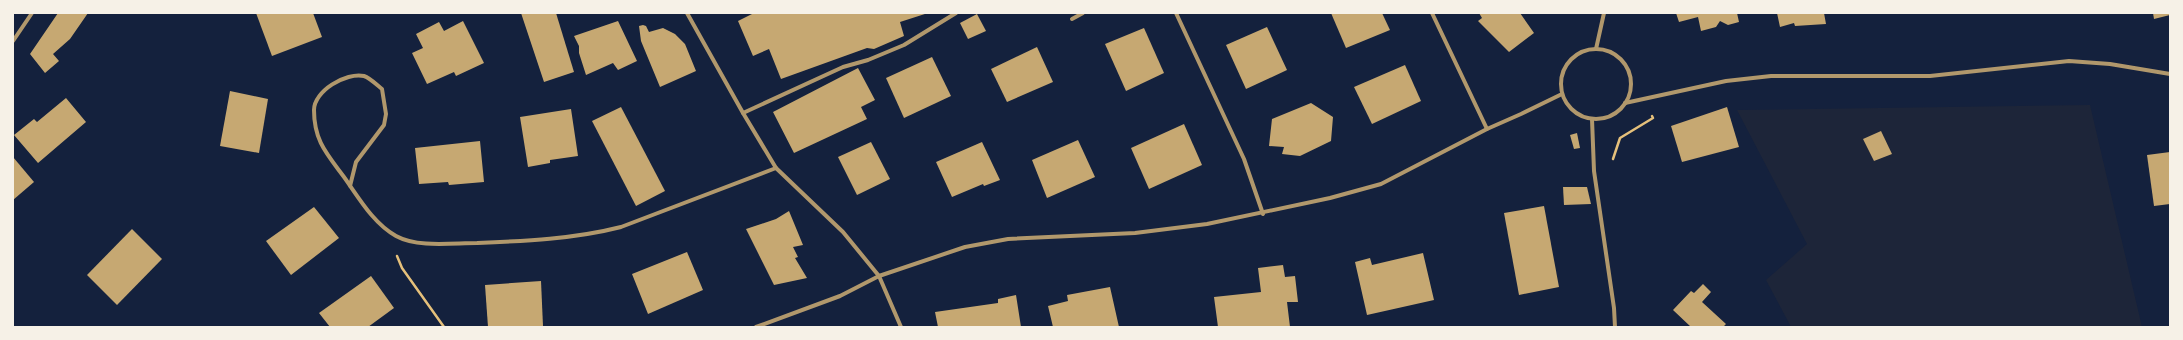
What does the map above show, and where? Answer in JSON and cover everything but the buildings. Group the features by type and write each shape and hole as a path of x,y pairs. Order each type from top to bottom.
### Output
{"street":[{"path":"13,41 32,13"},
{"path":"687,13 743,113 776,168 843,232 879,276 901,327"},
{"path":"743,113 843,68 868,60 904,45 956,13"},
{"path":"1072,19 1083,13"},
{"path":"1176,13 1244,159 1263,214"},
{"path":"1432,13 1487,129"},
{"path":"1596,49 1604,13"},
{"path":"1625,103 1630,82 1624,63 1606,51 1596,49 1575,56 1568,63 1562,73 1562,94 1573,111 1592,119 1611,115 1625,103 1726,81 1771,76 1930,76 2069,61 2110,64 2170,74"},
{"path":"350,186 356,162 384,125 386,114 382,89 365,76 345,77 328,87 314,106 314,123 320,143 350,186 375,219 397,236 428,244 536,240 599,233 621,227 776,168"},
{"path":"756,327 840,296 879,276 965,247 1008,239 1135,233 1207,224 1263,214 1381,184 1487,129 1562,94"},
{"path":"1592,119 1594,171 1614,308 1614,327"}],"path":[{"path":"1611,164 1620,138 1653,118 1649,99"},
{"path":"397,236 397,256 402,268 444,327"}],"shaded area":[{"path":"2090,105 2142,327 1791,327 1766,280 1807,244 1737,110"}]}
